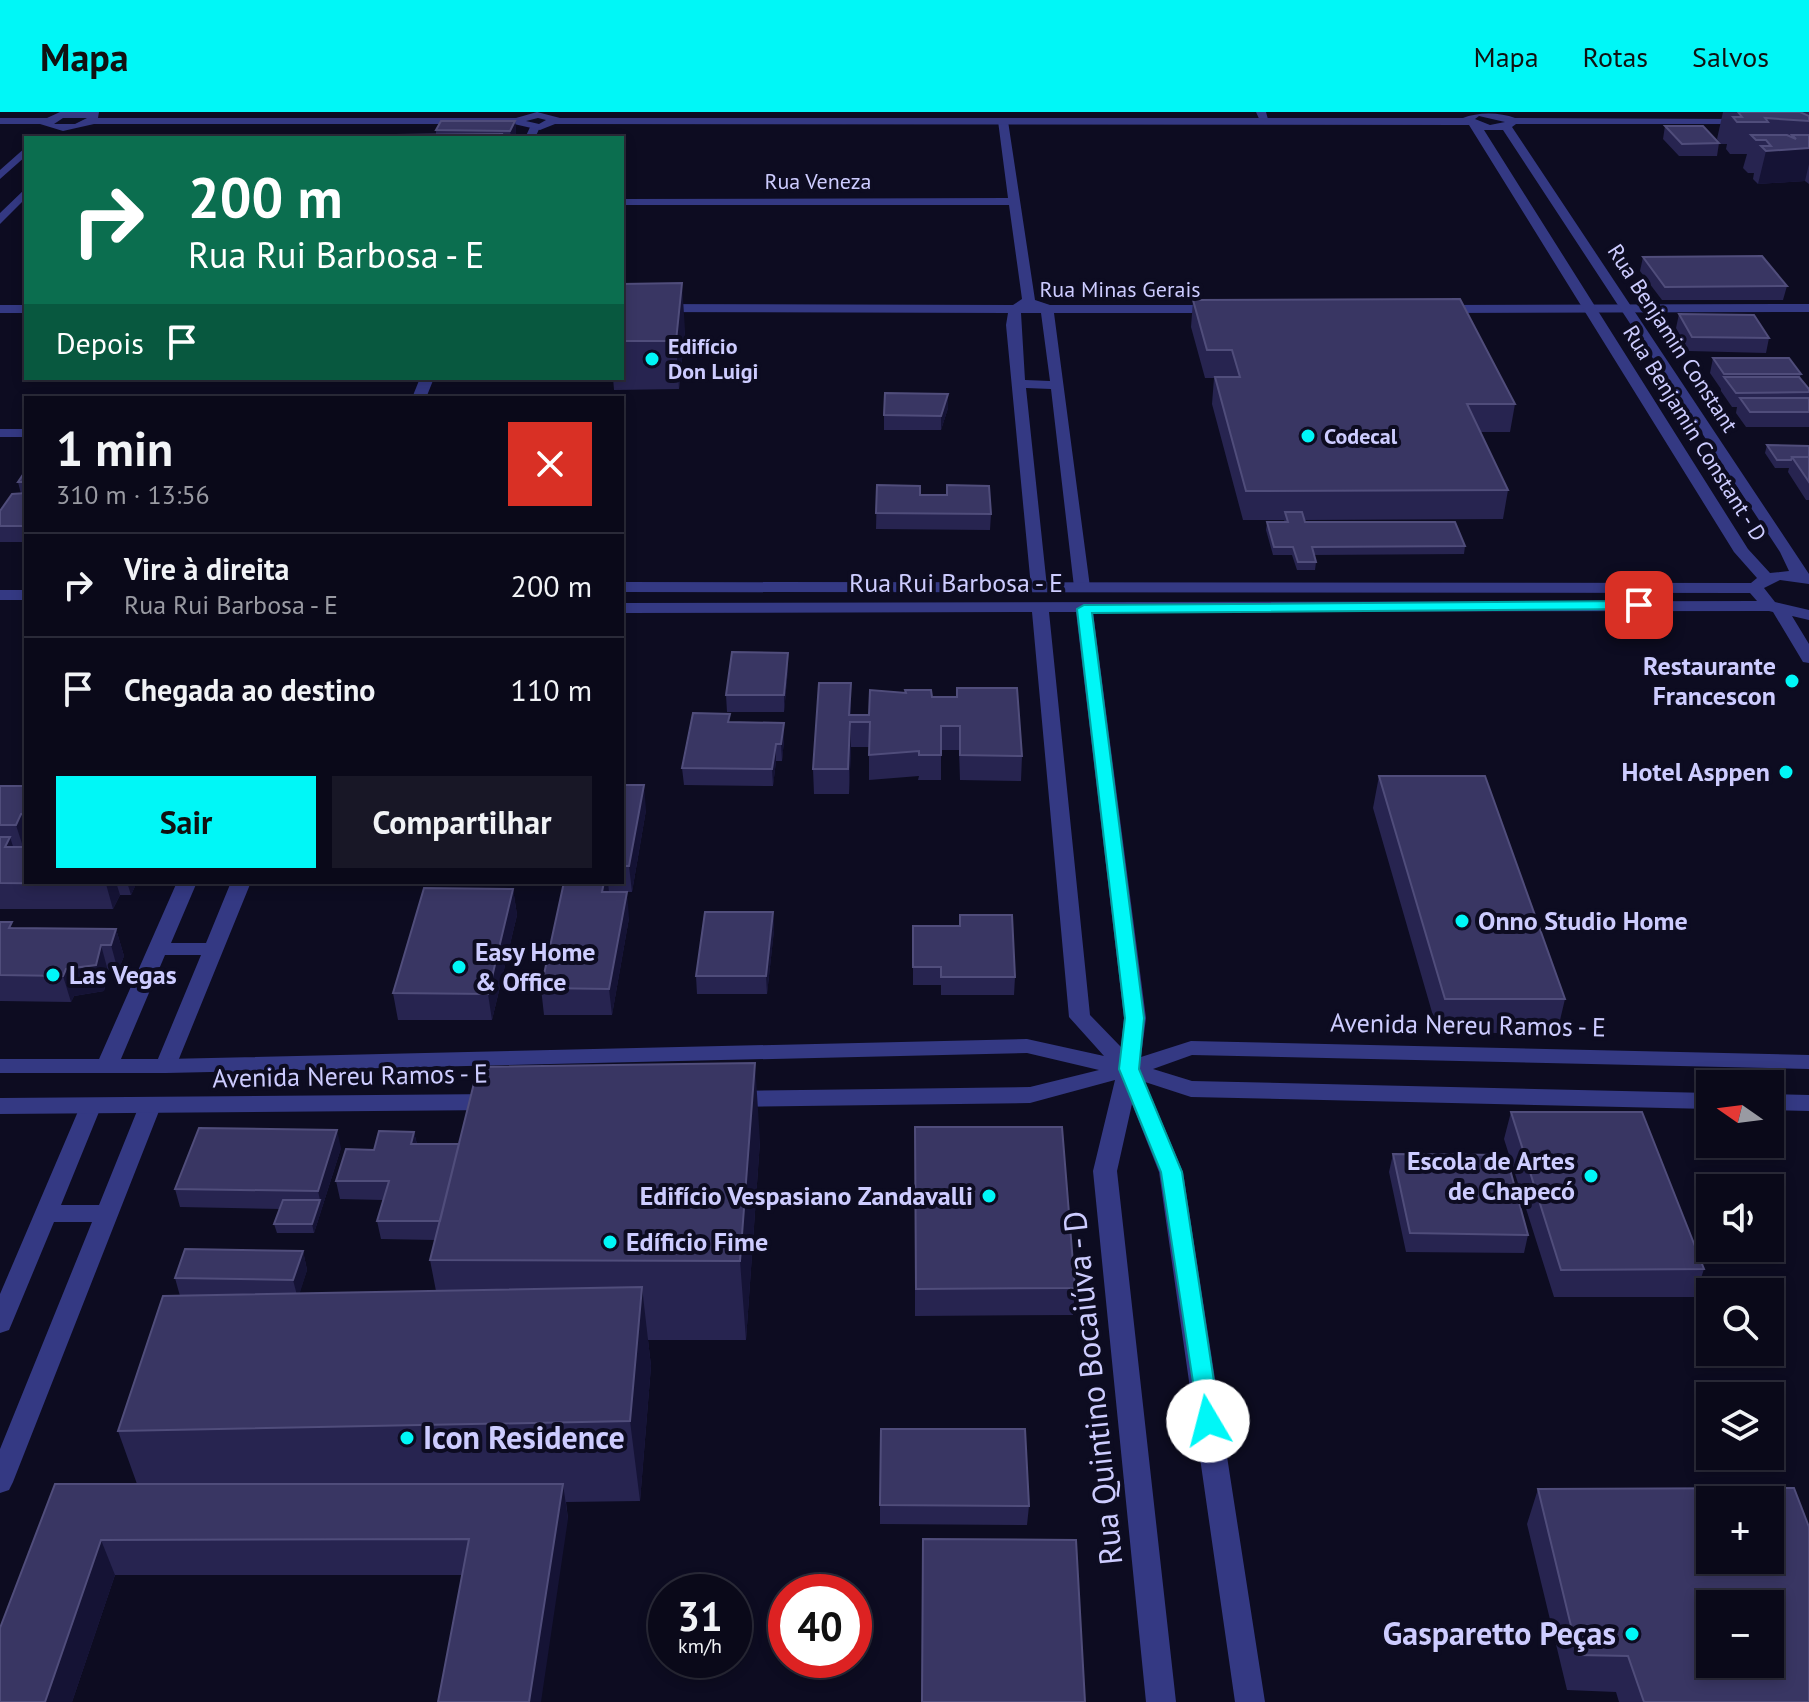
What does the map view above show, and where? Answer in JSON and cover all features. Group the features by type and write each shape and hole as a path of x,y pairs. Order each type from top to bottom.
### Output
{"street":[{"path":"39,136 47,124 62,113 89,119"},
{"path":"0,121 47,124 89,119 519,121 540,114 555,121 966,117 1003,121 1263,117 1762,121"},
{"path":"1470,118 1590,309"},
{"name":"Rua Benjamin Constant","path":"1504,118 1627,309 1691,437 1788,552 1804,578"},
{"path":"73,136 89,119"},
{"path":"519,121 532,133 555,121"},
{"path":"1003,121 1015,201 1022,304 1019,384 1039,587"},
{"path":"0,176 24,152"},
{"name":"Rua Veneza","path":"624,202 1015,201"},
{"path":"0,220 21,204"},
{"path":"1525,206 1559,206"},
{"name":"Rua Minas Gerais","path":"624,308 1022,304 1046,308 1236,309"},
{"path":"1046,308 1082,587"},
{"path":"1427,309 1809,308"},
{"path":"0,309 24,309"},
{"name":"Rua Benjamin Constant - D","path":"1590,309 1691,437 1742,552 1775,608"},
{"path":"1019,384 1057,385"},
{"path":"0,433 24,433"},
{"name":"Rua Rui Barbosa - E","path":"624,587 1761,583 1804,578"},
{"path":"0,595 24,595"},
{"name":"Rua Rui Barbosa - E","path":"624,608 1775,608 1809,615"},
{"path":"1775,608 1809,658"},
{"name":"Rua Quintino Bocaiúva - D","path":"1040,609 1080,1017 1129,1069 1171,1172 1250,1702"},
{"name":"Rua Quintino Bocaiúva - D","path":"1084,609 1135,1018 1129,1069 1105,1171 1161,1702"},
{"path":"107,1066 186,884"},
{"path":"166,1066 240,884"},
{"path":"158,949 214,949"},
{"name":"Avenida Nereu Ramos - E","path":"0,1066 166,1066 1027,1046 1129,1069 1191,1089 1696,1101"},
{"name":"Avenida Nereu Ramos - E","path":"715,1099 1030,1095 1129,1069 1191,1048 1809,1062"},
{"name":"Avenida Nereu Ramos - E","path":"0,1106 526,1102"},
{"path":"1784,1102 1809,1103"},
{"path":"0,1482 150,1106"},
{"path":"0,1323 90,1107"},
{"path":"46,1214 107,1213"}],"building":[{"path":"1738,112 1800,112 1809,116 1809,121 1765,118 1768,122 1737,122 1733,117 1742,117"},
{"path":"441,121 515,121 510,131 436,130"},
{"path":"1665,126 1703,126 1719,143 1682,144"},
{"path":"502,134 502,136 395,135"},
{"path":"1751,135 1787,135 1796,139 1792,135 1809,135 1809,148 1766,151 1761,146 1771,146 1766,140 1756,140"},
{"path":"1762,256 1787,286 1665,287 1643,257"},
{"path":"682,283 676,341 624,341 624,284"},
{"path":"1460,299 1515,404 1467,404 1508,490 1246,491 1215,377 1240,377 1232,350 1207,350 1193,300"},
{"path":"1679,314 1754,315 1769,338 1692,337"},
{"path":"1713,358 1789,358 1801,374 1724,374"},
{"path":"1724,377 1799,377 1809,392 1736,393"},
{"path":"885,393 948,394 941,416 884,415"},
{"path":"1740,398 1809,398 1809,412 1750,412"},
{"path":"1767,445 1809,446 1809,457 1777,460"},
{"path":"1792,457 1809,457 1809,482"},
{"path":"877,485 920,486 920,495 947,495 947,485 989,486 991,514 876,513"},
{"path":"24,493 24,526 0,526 0,511 12,494"},
{"path":"1285,512 1302,512 1305,522 1455,522 1465,546 1312,547 1316,562 1298,562 1293,547 1274,547 1267,522 1288,522"},
{"path":"732,652 788,653 784,695 726,695"},
{"path":"819,683 851,683 849,715 869,715 870,690 906,693 905,690 931,690 932,697 957,697 957,688 1017,688 1022,756 960,755 960,726 941,726 941,755 919,755 919,751 869,755 870,722 850,722 848,769 813,769"},
{"path":"693,713 730,714 728,722 784,723 781,744 776,744 772,769 682,768"},
{"name":"Onno Studio Home","path":"1379,776 1485,776 1565,999 1445,999"},
{"path":"624,785 644,785 629,866 624,866"},
{"path":"0,786 24,786 24,814 21,814 16,825 0,825"},
{"path":"0,837 10,837 5,847 24,847 24,883 0,883"},
{"path":"564,884 604,884 602,892 627,892 609,989 541,988"},
{"name":"Easy Home & Office","path":"424,888 513,889 488,994 393,993"},
{"path":"705,912 773,912 766,976 696,976"},
{"path":"960,915 1012,915 1015,977 941,977 941,967 913,967 913,926 960,926"},
{"path":"0,922 12,922 9,928 116,929 111,945 101,945 96,965 66,969 63,976 0,975"},
{"path":"755,1063 740,1261 430,1260 478,1067"},
{"path":"1511,1112 1642,1112 1696,1249 1696,1262 1701,1262 1704,1269 1561,1270"},
{"name":"Edifício Vespasiano Zandavalli","path":"915,1127 1062,1127 1075,1288 916,1289"},
{"path":"199,1128 337,1130 318,1191 175,1189"},
{"path":"379,1131 414,1132 411,1144 459,1144 440,1221 377,1221 389,1181 336,1181 346,1149 374,1150"},
{"path":"1393,1154 1506,1155 1528,1235 1410,1233"},
{"path":"283,1200 320,1200 312,1224 274,1224"},
{"path":"185,1249 303,1251 293,1280 175,1278"},
{"path":"642,1287 630,1421 118,1431 163,1296"},
{"path":"881,1429 1025,1429 1029,1506 880,1505"},
{"path":"55,1484 563,1484 529,1702 438,1702 469,1539 101,1540 45,1702 0,1702 0,1628"},
{"name":"Gasparetto Peças","path":"1696,1488 1696,1574 1784,1574 1784,1488 1794,1488 1809,1527 1809,1702 1644,1702 1628,1656 1578,1655 1538,1489"},
{"path":"923,1539 1076,1540 1085,1702 922,1702"}],"place":[{"name":"Edifício Don Luigi","path":"652,359"},
{"name":"Codecal","path":"1308,436"},
{"name":"Restaurante Francescon","path":"1792,681"},
{"name":"Hotel Asppen","path":"1786,772"},
{"name":"Onno Studio Home","path":"1462,921"},
{"name":"Easy Home & Office","path":"459,967"},
{"name":"Las Vegas","path":"53,975"},
{"name":"Escola de Artes de Chapecó","path":"1591,1176"},
{"name":"Edifício Vespasiano Zandavalli","path":"989,1196"},
{"name":"Edíficio Fime","path":"610,1242"},
{"name":"Icon Residence","path":"407,1438"},
{"name":"Gasparetto Peças","path":"1632,1634"}],"route":[{"path":"1208,1421 1171,1172 1129,1069 1135,1018 1084,609 1639,605"}]}
